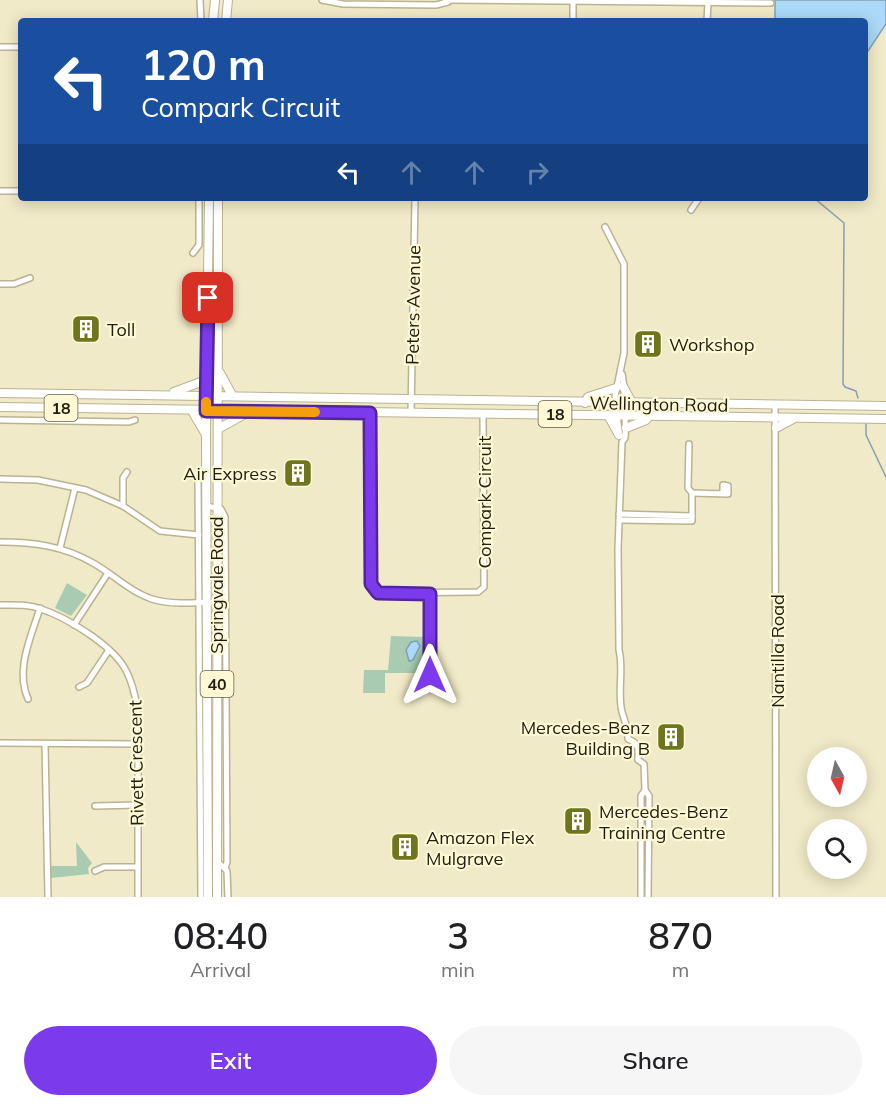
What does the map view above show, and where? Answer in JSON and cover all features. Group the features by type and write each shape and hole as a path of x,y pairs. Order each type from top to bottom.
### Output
{"highway":[{"path":"213,18 215,0"},
{"path":"225,18 228,0"},
{"name":"Springvale Road","path":"208,897 205,883 207,766 204,726 203,603 206,506 202,483 206,434 209,201"},
{"name":"Springvale Road","path":"217,897 218,201"},
{"path":"218,369 232,395"},
{"path":"167,395 206,380"},
{"path":"585,403 588,397 620,387 632,403"},
{"name":"Wellington Road","path":"0,393 232,395 411,401 886,406"},
{"name":"Wellington Road","path":"0,407 886,419"},
{"path":"192,411 206,434"},
{"path":"218,429 249,412"},
{"path":"608,415 620,438"},
{"path":"626,428 646,420 650,415"},
{"path":"766,417 771,428 776,430 794,418"},
{"path":"207,766 227,766"},
{"path":"205,883 217,883"}],"street":[{"path":"322,0 436,5 447,1 771,3"},
{"path":"573,1 573,18"},
{"path":"201,2 201,18"},
{"path":"707,18 708,3"},
{"path":"0,47 18,47"},
{"path":"0,191 18,191"},
{"path":"192,252 199,245 199,201"},
{"name":"Peters Avenue","path":"411,413 415,201"},
{"path":"692,210 697,201"},
{"path":"605,227 624,264 625,334 622,374 618,378 619,403 626,428 625,438 620,438"},
{"path":"0,284 14,284 30,278"},
{"name":"Nantilla Road","path":"775,405 776,897"},
{"name":"Compark Circuit","path":"370,413 371,584 378,593 430,594 478,592 484,587 483,414"},
{"path":"622,415 619,517 619,650 622,713 627,721 628,739 634,741 638,748 638,760 644,764 645,790 649,796 648,897"},
{"path":"0,420 107,422 135,420"},
{"path":"619,517 692,516 692,493 688,488 689,444"},
{"path":"123,506 123,478 127,472"},
{"path":"0,479 38,480 75,488 123,506 160,531 199,535"},
{"path":"202,483 198,490 203,603"},
{"path":"60,548 75,488"},
{"path":"692,493 723,494"},
{"name":"Springvale Road","path":"206,506 216,506"},
{"path":"216,506 221,509 225,517 227,766 225,868 228,897"},
{"path":"0,542 24,542 60,548 94,563 151,598 174,602 216,602"},
{"path":"74,625 108,573"},
{"path":"430,594 430,675"},
{"name":"Rivett Crescent","path":"0,605 40,608 74,625 109,650 123,664 136,696 138,897"},
{"path":"28,699 24,690 23,667 40,608"},
{"path":"79,687 87,683 109,650"},
{"path":"201,897 205,883 204,726"},
{"path":"0,743 137,744"},
{"path":"45,744 48,897"},
{"path":"641,897 641,796 645,790"},
{"path":"95,806 138,805"},
{"path":"217,843 227,836"},
{"path":"641,840 648,840"},
{"path":"217,861 225,868"},
{"path":"95,871 104,867 137,867"},
{"path":"641,874 648,873"}],"green space":[{"path":"67,583 87,595 71,616 55,608"},
{"path":"391,636 424,637 425,653 417,673 385,673 385,693 363,693 364,670 388,670"},
{"path":"76,842 92,863 88,868 89,874 51,878 51,866 77,866"}],"water":[{"path":"775,0 886,0 886,24 868,51 868,18 775,18"},
{"path":"417,641 420,646 413,660 409,661 406,650 411,642"}],"waterway":[{"path":"818,201 844,223 843,384 856,391 858,398"},
{"path":"866,424 866,435 886,477"}],"slow traffic":[{"path":"206,402 206,411 315,412"}],"place":[{"name":"Toll","path":"86,329"},
{"name":"Workshop","path":"648,344"},
{"name":"Air Express","path":"298,473"},
{"name":"Mercedes-Benz Building B","path":"671,737"},
{"name":"Mercedes-Benz Training Centre","path":"578,821"},
{"name":"Amazon Flex Mulgrave","path":"405,847"}],"route":[{"path":"208,298 206,411 370,413 371,584 373,590 378,593 430,594 430,675"}]}
